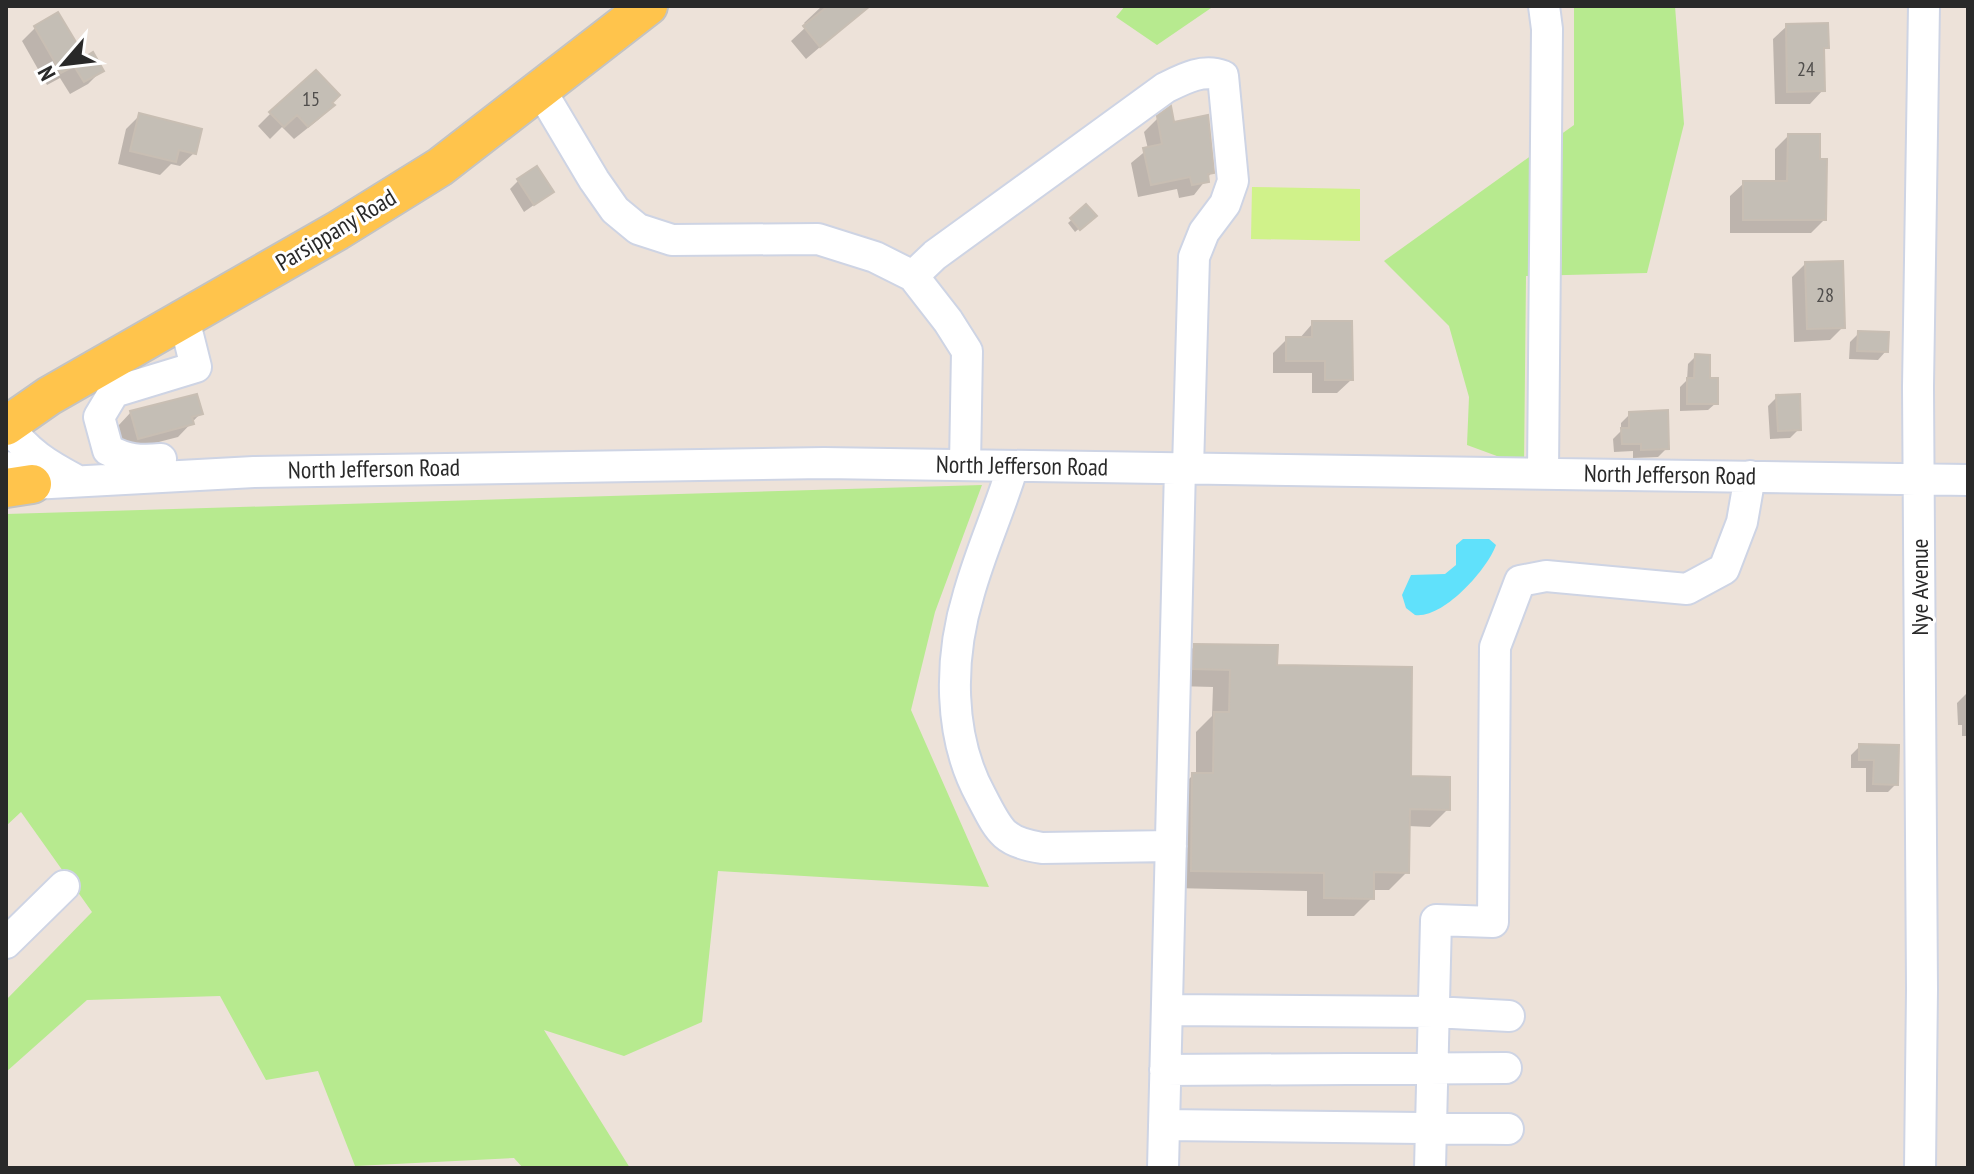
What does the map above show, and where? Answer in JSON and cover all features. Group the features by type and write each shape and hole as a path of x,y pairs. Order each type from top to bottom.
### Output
{"main road":[{"name":"Parsippany Road","path":"6,425 49,396 337,231 440,167 648,6"}],"street":[{"path":"1543,473 1547,45 1544,6"},
{"name":"Nye Avenue","path":"1920,1168 1919,479 1924,6"},
{"path":"913,276 935,255 1165,88 1188,76 1215,73 1223,76 1233,181 1225,204 1204,232 1194,257 1171,846 1163,1168"},
{"path":"541,91 615,210 638,229 672,240 818,239 875,257 913,276 967,351 965,465"},
{"path":"184,319 196,367 114,392 99,417 108,450 137,461 184,458 193,475"},
{"path":"6,425 40,461 76,480"},
{"name":"North Jefferson Road","path":"15,480 495,467 824,463 1968,480"},
{"path":"1013,466 968,596 959,645 956,714 959,739 969,771 1007,838 1023,845 1042,848 1171,846"},
{"path":"1430,1168 1436,920 1493,922 1495,647 1520,581 1546,576 1687,589 1724,569 1742,522 1750,476"},
{"path":"6,943 64,886"},
{"path":"1167,1010 1434,1012 1509,1016"},
{"path":"1165,1070 1506,1068"},
{"path":"1164,1125 1508,1129"}],"green space":[{"path":"1125,6 1214,6 1157,45 1116,17"},
{"path":"1574,6 1675,6 1684,124 1647,273 1526,276 1524,466 1467,445 1469,397 1449,326 1384,261 1574,125"},
{"path":"1252,187 1360,189 1360,241 1251,239"},
{"path":"982,485 935,612 911,710 989,887 718,871 702,1022 624,1056 544,1030 630,1168 523,1168 514,1158 355,1166 318,1071 266,1080 220,996 87,1000 6,1072 6,1000 92,912 21,812 6,826 6,514"}],"water":[{"path":"1463,539 1489,539 1496,545 1463,591 1438,609 1415,615 1406,608 1402,595 1411,575 1445,574 1456,565 1456,545"}],"building":[{"path":"828,6 870,6 820,47 803,26"},
{"path":"58,12 85,57 93,52 104,71 84,82 74,66 61,73 34,26"},
{"path":"1828,23 1829,48 1824,48 1825,91 1787,92 1786,24"},
{"path":"316,70 340,95 332,103 335,105 308,127 297,115 284,127 269,112"},
{"path":"1171,106 1174,122 1208,115 1214,173 1208,174 1209,182 1192,185 1190,177 1151,185 1143,148 1162,144 1157,116"},
{"path":"139,113 202,129 196,154 179,150 176,162 130,151"},
{"path":"1788,134 1820,134 1820,159 1827,159 1826,220 1743,220 1743,181 1787,181"},
{"path":"537,166 554,192 534,205 517,179"},
{"path":"1086,204 1097,216 1080,230 1070,218"},
{"path":"1843,261 1845,328 1807,329 1805,262"},
{"path":"1312,321 1352,321 1353,380 1325,380 1325,361 1286,361 1286,337 1312,337"},
{"path":"1858,331 1889,332 1888,352 1857,351"},
{"path":"1695,354 1710,355 1710,378 1718,378 1718,404 1687,404 1687,378 1694,378"},
{"path":"197,394 203,414 192,417 194,424 138,439 130,411"},
{"path":"1800,394 1801,430 1778,431 1776,395"},
{"path":"1668,410 1669,449 1641,450 1641,444 1622,444 1621,428 1629,428 1629,412"},
{"path":"1194,644 1278,645 1277,665 1412,667 1411,776 1450,777 1450,810 1410,809 1409,873 1374,872 1374,899 1324,898 1324,873 1191,871 1192,773 1213,773 1214,712 1229,712 1230,670 1193,669"},
{"path":"1859,744 1899,745 1898,785 1873,784 1874,760 1859,760"}]}
